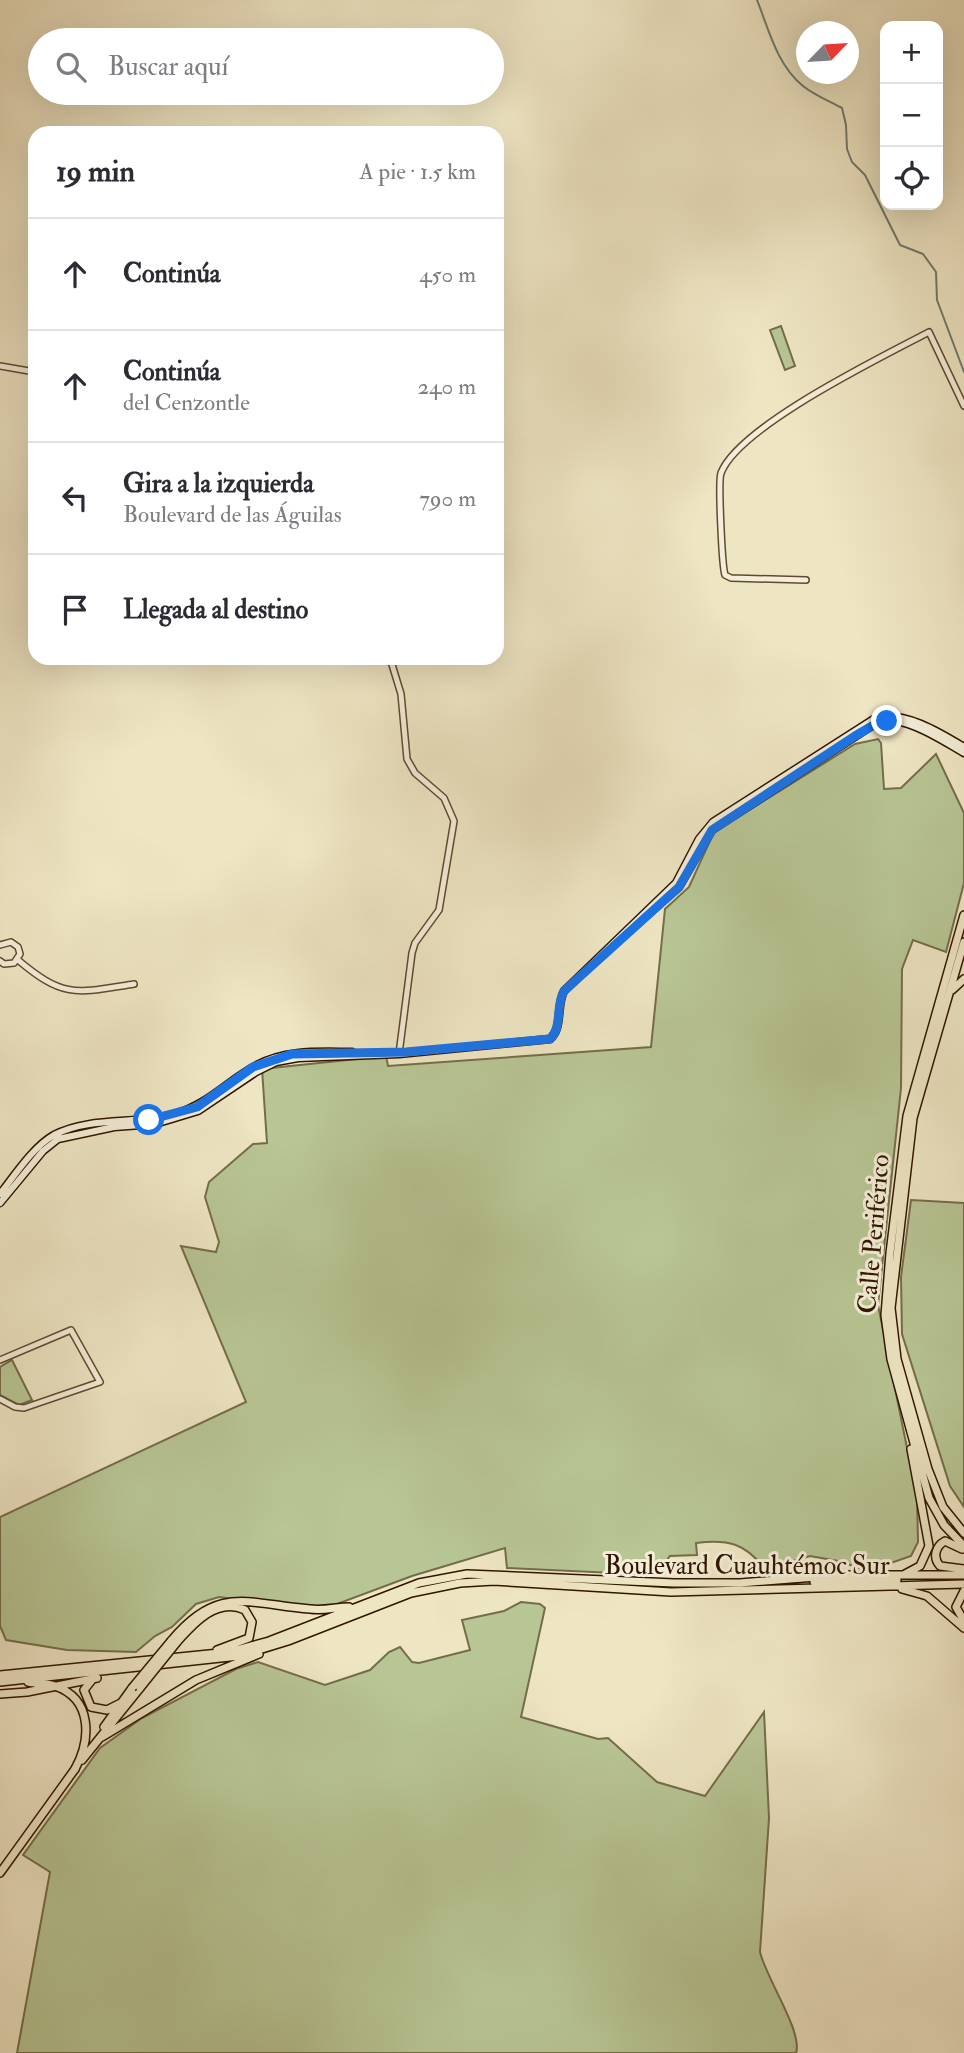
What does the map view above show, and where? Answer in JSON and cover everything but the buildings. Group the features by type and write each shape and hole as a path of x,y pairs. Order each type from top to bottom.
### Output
{"main road":[{"path":"0,1194 52,1140 74,1134 149,1125 192,1114 214,1103 261,1069 298,1055 402,1052 545,1041 553,1037 564,991 676,883 709,825 873,718 897,718 934,730 964,747"},
{"path":"618,940 679,887 712,830 876,723 887,721 914,728 964,753"},
{"name":"Calle Periférico","path":"964,915 907,1116 890,1253 886,1324 891,1359 932,1505 944,1525 964,1548"},
{"path":"964,944 964,969"},
{"name":"Calle Periférico","path":"964,944 913,1118 891,1308 897,1359 928,1469 943,1507 964,1531"},
{"path":"950,994 964,979"},
{"path":"0,1203 11,1185"},
{"path":"898,1576 920,1566 929,1546 908,1424"},
{"path":"964,1548 945,1541 938,1547 936,1555 940,1566 964,1569"},
{"path":"0,1675 195,1656 259,1644 419,1583 456,1575 531,1579"},
{"name":"Boulevard Cuauhtémoc Sur","path":"531,1579 674,1583 775,1581 841,1575 964,1581"},
{"path":"95,1741 196,1680 266,1649 422,1590 471,1582 531,1579"},
{"name":"Boulevard Cuauhtémoc Sur","path":"531,1579 663,1592 785,1587 894,1587 964,1581"},
{"path":"775,1581 785,1587 964,1581"},
{"path":"894,1587 927,1596 964,1628"},
{"path":"964,1591 957,1606 964,1621"},
{"path":"75,1769 82,1755 200,1612 227,1601 250,1600 322,1610 356,1607"},
{"path":"174,1641 195,1622 216,1609 239,1607 250,1615 253,1628 248,1638 195,1656"},
{"path":"0,1682 212,1661 266,1649"},
{"path":"0,1694 57,1687 97,1678 115,1670"},
{"path":"97,1678 85,1690 87,1702 91,1707 102,1711 123,1702"},
{"path":"21,1680 57,1687 69,1693 79,1704 95,1741"},
{"path":"0,1873 123,1702 136,1688"}],"street":[{"path":"806,580 731,578 725,575 720,474 733,457 760,432 799,403 929,332 964,405"},
{"path":"0,366 28,371"},
{"path":"392,665 401,694 407,759 415,773 444,797 454,821 439,910 415,943 402,1052"},
{"path":"1,943 11,942 18,947 18,960 43,981 64,991 134,984"},
{"path":"1,965 18,960"},
{"path":"0,1360 71,1330 100,1382 24,1408 0,1399"}],"green space":[{"path":"781,326 795,366 785,370 770,330"},
{"path":"878,739 881,743 884,789 901,788 936,754 964,813 964,883 946,952 913,940 902,969 901,1088 878,1305 917,1497 918,1542 911,1556 868,1571 838,1561 810,1556 765,1569 743,1548 727,1543 707,1542 696,1543 697,1555 670,1556 656,1575 507,1568 505,1548 412,1576 321,1610 219,1597 196,1604 172,1627 155,1636 136,1652 67,1650 6,1640 0,1626 0,1517 246,1402 181,1246 216,1252 219,1242 205,1197 209,1182 253,1144 267,1143 262,1069 386,1056 388,1066 651,1047 665,909 689,887 714,832 855,744"},
{"path":"911,1200 964,1203 964,1507 950,1486 902,1334 901,1277"},
{"path":"12,1360 32,1400 19,1405 0,1395 0,1367"},
{"path":"521,1602 540,1604 545,1608 521,1717 598,1739 608,1738 657,1782 705,1796 764,1712 769,1818 760,1952 794,2032 796,2053 17,2053 50,1872 23,1855 100,1748 142,1718 236,1669 258,1662 325,1685 370,1670 389,1652 400,1647 412,1662 419,1663 470,1650 462,1620 504,1611"}],"waterway":[{"path":"757,0 780,57 794,78 812,92 842,108 847,149 852,162 865,175 900,245 923,254 936,272 937,300 964,372"}],"route":[{"path":"149,1120 197,1107 253,1067 266,1060 292,1054 399,1050 406,1052 550,1039 556,1033 559,1002 568,985 679,887 712,830 855,736 879,722 887,721"}]}
